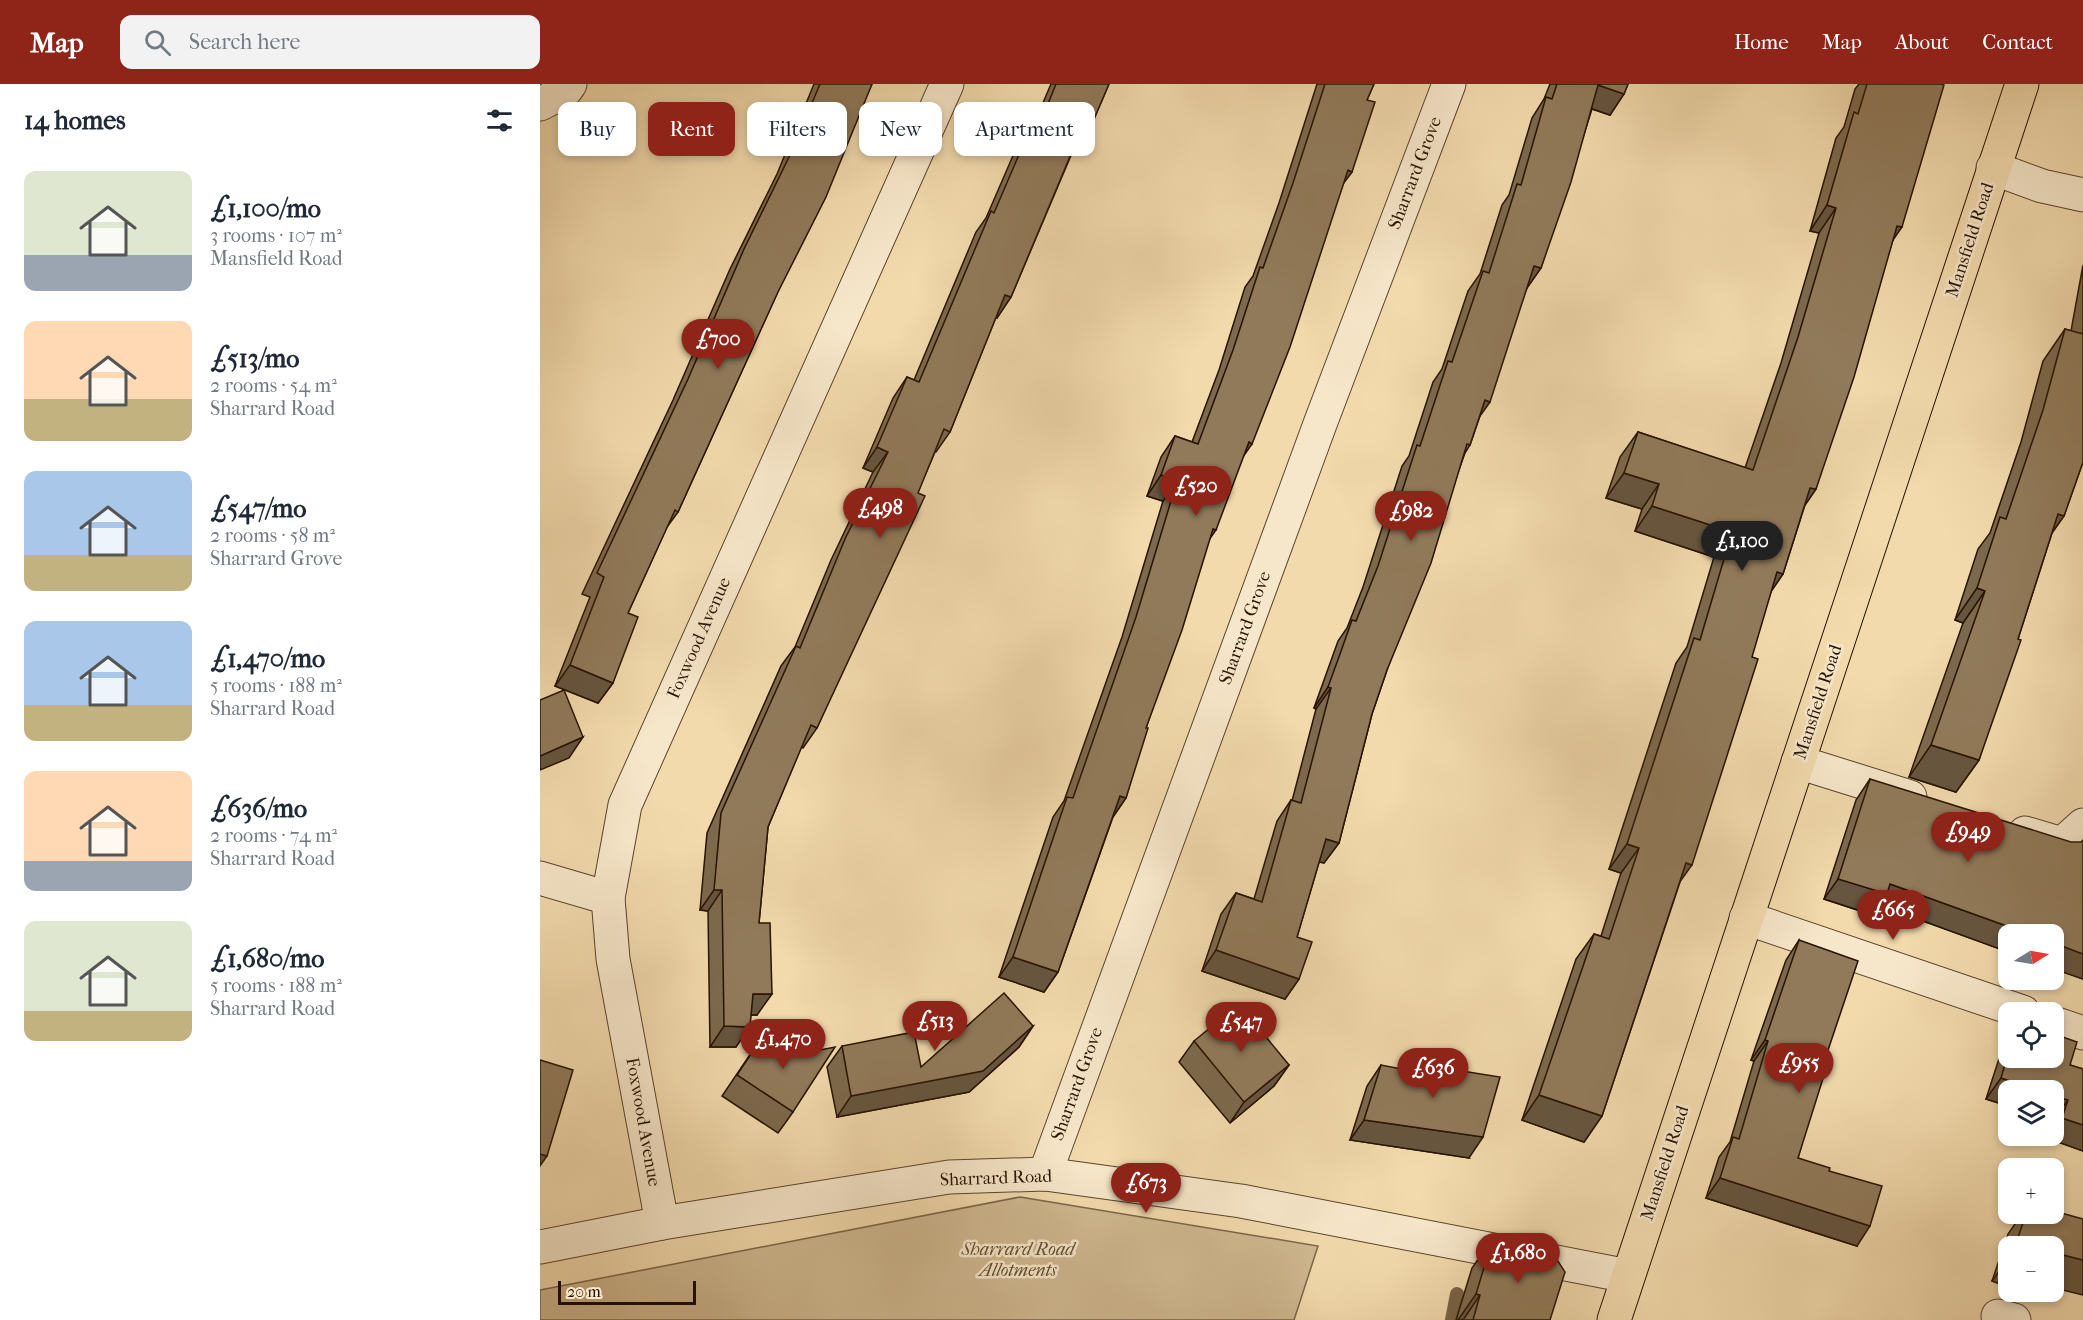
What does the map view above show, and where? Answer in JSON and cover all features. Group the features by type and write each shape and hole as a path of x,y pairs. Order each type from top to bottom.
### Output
{"main road":[{"name":"Mansfield Road","path":"1614,1320 2022,84"}],"street":[{"path":"540,104 565,91 570,84"},
{"name":"Foxwood Avenue","path":"662,1223 613,960 608,898 625,805 947,84"},
{"name":"Sharrard Grove","path":"1045,1174 1320,424 1449,84"},
{"path":"1994,168 2043,186 2083,195"},
{"path":"1798,762 1941,807"},
{"path":"1996,824 2062,844 2083,825"},
{"path":"540,878 608,898"},
{"path":"1746,918 1998,1004"},
{"path":"2064,1026 2083,1033"},
{"name":"Sharrard Road","path":"540,1247 662,1223 949,1177 1045,1174 1241,1201 1628,1276"}],"green space":[{"name":"Sharrard Road Allotments","path":"1020,1197 1318,1246 1294,1320 540,1320 540,1290"}],"building":[{"path":"820,84 872,84 865,102 859,102 859,116 847,145 847,102 812,102"},
{"path":"1056,84 1109,84 1095,117 1095,102 1049,102"},
{"path":"1325,84 1374,84 1367,100 1375,102 1352,172 1348,170 1290,347 1252,444 1249,442 1216,530 1213,529 1182,630 1146,728 1148,728 1126,798 1120,796 1058,972 1013,957 1067,797 1073,798 1136,617 1177,481 1161,475 1175,436 1198,444 1233,350 1260,267 1263,268 1293,183"},
{"path":"1557,84 1628,84 1624,94 1598,85 1571,182 1541,268 1534,266 1490,402 1485,400 1470,445 1467,444 1431,563 1387,670 1372,714 1339,843 1326,839 1297,937 1312,942 1299,979 1216,950 1236,893 1262,902 1291,800 1301,803 1331,688 1328,687 1352,620 1356,621 1378,566 1417,445 1420,446 1448,361 1452,362 1483,271 1489,273 1517,184 1521,185 1546,97 1552,99"},
{"path":"1867,84 1944,85 1902,227 1897,226 1854,377 1816,489 1810,488 1783,574 1777,572 1752,657 1758,659 1692,865 1686,863 1602,1116 1539,1095 1594,934 1609,939 1639,848 1627,844 1694,638 1700,640 1732,532 1652,506 1659,484 1624,473 1638,432 1753,470 1798,337 1836,208 1827,205 1854,112 1858,114"},
{"path":"790,156 843,156 826,197 778,292 678,512 675,510 628,613 638,617 613,683 570,665 604,577 597,573 688,379 744,249"},
{"path":"1018,156 1070,156 1011,297 1005,295 950,432 944,429 918,493 925,496 817,728 811,725 768,827 759,923 770,923 772,994 753,994 750,1027 724,1026 722,890 714,890 721,813 796,646 800,648 845,539 888,452 877,447 907,377 919,382 991,211 994,213"},
{"path":"2065,329 2083,334 2083,462 2064,516 2058,514 2018,639 2021,640 1979,760 1931,745 1985,591 1977,588 2000,517 2006,519 2043,410"},
{"path":"564,690 583,737 540,756 540,700"},
{"path":"1870,779 2071,842 2083,840 2083,954 2064,947 2064,924 2001,924 1890,884 1887,894 1838,879"},
{"path":"1799,940 1858,961 1821,1071 1825,1072 1798,1158 1830,1168 1829,1171 1882,1186 1870,1226 1720,1178 1733,1137 1739,1139 1768,1041 1765,1040"},
{"path":"1004,993 1033,1026 983,1071 851,1096 842,1046 914,1032 921,1067"},
{"path":"1239,1004 1289,1065 1244,1102 1194,1041"},
{"path":"766,1031 800,1054 835,1047 793,1112 737,1075"},
{"path":"2064,1037 2077,1042 2070,1065 2083,1069 2083,1125 2064,1119 2068,1100 2064,1099 2064,1080 2007,1080 2001,1078 2004,1068 2064,1068"},
{"path":"540,1060 573,1070 547,1156 540,1154"},
{"path":"1412,1063 1500,1077 1483,1137 1364,1120 1381,1065 1407,1070"},
{"path":"2064,1214 2083,1219 2083,1260 2064,1255 2064,1236 2018,1236 2023,1224 2064,1224"},
{"path":"1493,1238 1554,1255 1565,1272 1550,1320 1473,1320 1480,1295 1476,1294"}],"waterway":[{"path":"1452,1320 1457,1294"}]}
